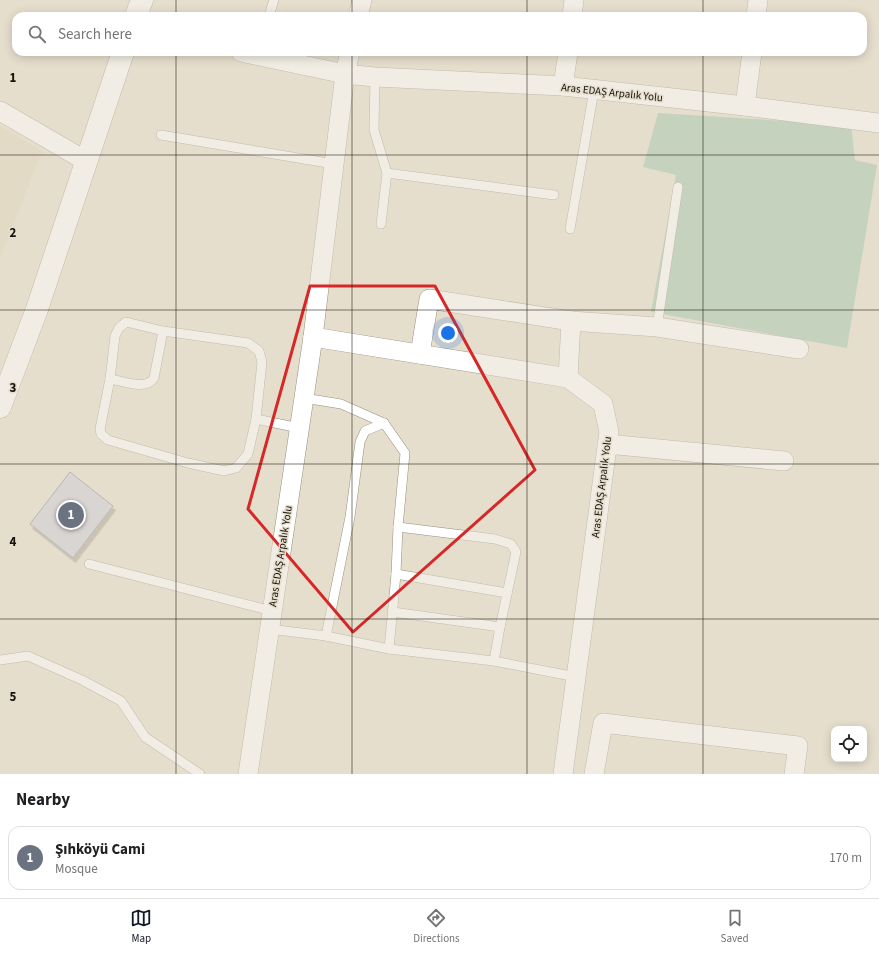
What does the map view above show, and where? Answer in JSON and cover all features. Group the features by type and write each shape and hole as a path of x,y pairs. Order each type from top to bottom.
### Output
{"street":[{"path":"138,12 142,0"},
{"path":"359,12 362,0"},
{"path":"572,12 574,0"},
{"path":"756,12 758,0"},
{"path":"0,407 37,309 122,56"},
{"name":"Aras EDAŞ Arpalık Yolu","path":"265,56 345,74 375,77 563,86 879,122"},
{"name":"Aras EDAŞ Arpalık Yolu","path":"248,774 313,337 345,74 349,56"},
{"path":"563,86 567,56"},
{"path":"745,106 751,56"},
{"path":"0,111 86,162"},
{"path":"420,354 429,299 571,321 656,327 799,349"},
{"path":"568,378 571,321"},
{"name":"Aras EDAŞ Arpalık Yolu","path":"313,337 568,378 603,404 609,432 563,774"},
{"path":"607,444 784,461"},
{"path":"594,774 603,723 798,746 794,774"}],"lane":[{"path":"270,12 274,0"},
{"path":"375,77 374,130 387,173 381,224"},
{"path":"570,230 594,90"},
{"path":"161,135 334,164"},
{"path":"387,173 554,195"},
{"path":"656,327 678,187"},
{"path":"126,322 163,331 248,344 259,351 262,362 256,419 248,454 236,468 224,471 188,463 108,440 102,434 100,429 110,379 114,336 119,328 126,322"},
{"path":"110,379 143,385 151,382 154,378 163,331"},
{"path":"304,398 341,404 384,423 405,453 389,648"},
{"path":"256,419 299,428"},
{"path":"326,636 350,517 360,442 365,431 384,423"},
{"path":"398,527 495,539 511,544 516,552 494,661"},
{"path":"89,564 326,636 389,648 494,661 576,677"},
{"path":"396,574 507,593"},
{"path":"393,612 500,627"},
{"path":"0,660 28,656 82,680 121,701 145,737 200,774"}],"highlighted area":[{"path":"310,286 435,286 535,470 353,632 248,509"}],"shaded area":[{"path":"0,126 42,151 0,259"}],"green space":[{"path":"658,113 851,125 855,160 877,165 847,348 651,312 676,175 643,167"}],"building":[{"path":"70,472 113,506 73,558 30,524"}],"place":[{"name":"Şıhköyü Cami","path":"71,515"}]}
